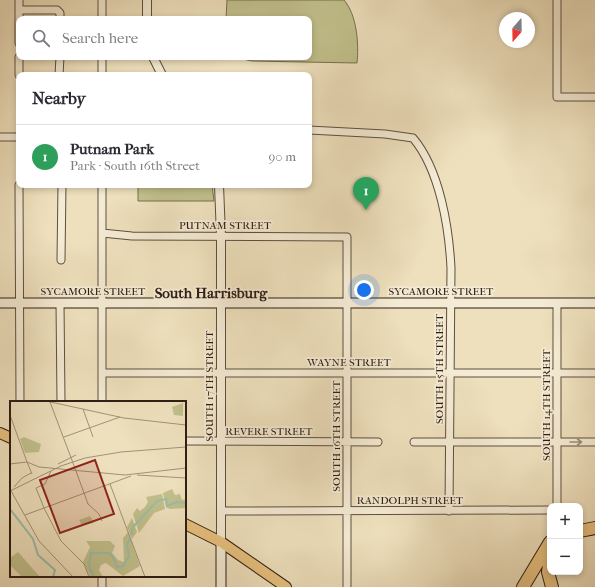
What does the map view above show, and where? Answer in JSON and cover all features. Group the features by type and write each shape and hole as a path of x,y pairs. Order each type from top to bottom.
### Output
{"highway":[{"path":"583,523 595,523"},
{"path":"583,530 595,528"},
{"path":"523,587 547,547"},
{"path":"549,575 552,587"}],"main road":[{"name":"SYCAMORE STREET","path":"0,303 595,303"},
{"path":"0,433 10,438"},
{"path":"186,524 222,542 286,587"},
{"name":"SOUTH 17TH STREET","path":"221,587 222,542"}],"street":[{"path":"19,0 19,16"},
{"path":"102,0 102,16"},
{"path":"147,0 147,16"},
{"path":"557,0 557,97 595,98"},
{"path":"19,10 57,10 60,16"},
{"path":"19,60 19,72"},
{"path":"60,60 60,72"},
{"path":"102,60 102,72"},
{"path":"154,60 160,72"},
{"name":"SOUTH 15TH STREET","path":"312,130 385,134 413,138 422,148 428,162 443,205 449,236 451,268 450,511"},
{"path":"0,137 16,137"},
{"path":"19,188 20,401"},
{"path":"61,260 62,188"},
{"path":"102,188 102,401"},
{"name":"SOUTH 17TH STREET","path":"219,188 221,236 220,373 222,542"},
{"name":"PUTNAM STREET","path":"102,232 132,236 347,236"},
{"name":"SOUTH 16TH STREET","path":"347,236 347,587"},
{"path":"60,303 61,401"},
{"name":"SOUTH 14TH STREET","path":"557,303 557,503"},
{"name":"WAYNE STREET","path":"102,373 595,373"},
{"name":"REVERE STREET","path":"186,441 378,442"},
{"path":"414,442 595,442"},
{"name":"RANDOLPH STREET","path":"221,512 547,510"}],"shaded area":[{"path":"227,0 344,0 352,14 356,30 358,47 357,63 247,60 312,60 312,16 226,16"},
{"path":"138,188 212,188 214,201 138,201"}],"place":[{"name":"Putnam Park","path":"366,210"}],"district":[{"name":"South Harrisburg","path":"211,293"}]}
